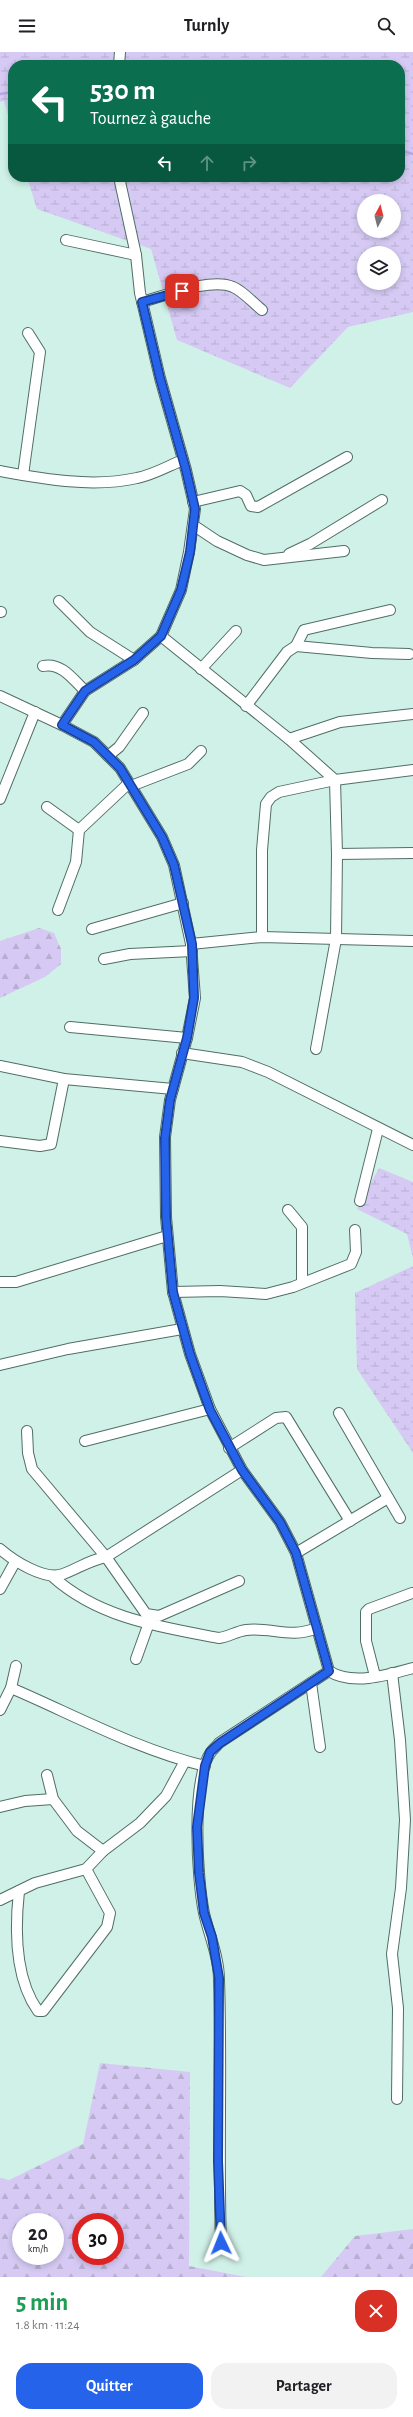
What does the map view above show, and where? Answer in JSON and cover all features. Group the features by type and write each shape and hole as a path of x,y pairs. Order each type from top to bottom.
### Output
{"street":[{"path":"62,725 85,691 134,660 161,636 181,590 193,525 193,502 160,378 142,302 136,255 120,182"},
{"path":"66,240 136,255"},
{"path":"142,302 209,284 223,284 234,287 262,310"},
{"path":"23,475 40,352 28,333"},
{"path":"193,502 240,491 246,495 251,506 258,507 347,458"},
{"path":"0,470 55,480 121,481 139,478 183,460"},
{"path":"283,557 310,544 382,500"},
{"path":"193,525 217,541 247,555 264,560 344,551"},
{"path":"59,601 90,632 134,660"},
{"path":"246,706 287,652 296,646 304,630 390,610"},
{"path":"201,669 236,630"},
{"path":"161,636 246,706 289,738 335,780 337,854 336,939 316,1049"},
{"path":"296,646 372,653 409,654"},
{"path":"43,666 49,664 58,667 85,691"},
{"path":"0,696 62,725 94,742 120,768 162,837 174,865 192,948 194,998 187,1038 173,1089 165,1138 168,1236 173,1292 182,1329 210,1410 229,1448 242,1470 280,1522 296,1553 329,1671 338,1677 353,1678 375,1676 413,1668"},
{"path":"0,798 35,712"},
{"path":"108,756 120,747 143,713"},
{"path":"289,738 340,722 413,714"},
{"path":"58,910 76,862 79,830 130,785 181,767 201,751"},
{"path":"262,937 262,850 266,804 279,792 335,780 413,770"},
{"path":"47,807 79,830"},
{"path":"337,854 413,853"},
{"path":"92,929 183,903"},
{"path":"104,959 130,954 192,948 262,937 413,941"},
{"path":"70,1027 187,1038"},
{"path":"182,1053 248,1064 312,1093 378,1129 413,1145"},
{"path":"0,1066 64,1079 173,1089"},
{"path":"0,1141 40,1146 51,1144 64,1079"},
{"path":"360,1201 378,1129"},
{"path":"288,1210 302,1228 302,1282"},
{"path":"173,1292 220,1291 266,1294 302,1282 351,1264 356,1252 355,1230"},
{"path":"0,1282 16,1282 168,1236"},
{"path":"0,1365 68,1349 182,1329"},
{"path":"85,1441 210,1410"},
{"path":"339,1413 400,1518"},
{"path":"229,1448 276,1418 286,1418 350,1521"},
{"path":"27,1431 28,1453 32,1468 106,1557 150,1621"},
{"path":"52,1576 63,1574 93,1559 106,1557 242,1470"},
{"path":"296,1553 388,1498"},
{"path":"0,1549 15,1562 52,1576 63,1586 108,1611 219,1638 245,1630 304,1633 317,1628"},
{"path":"0,1589 15,1562"},
{"path":"136,1658 150,1621 239,1581"},
{"path":"375,1676 366,1641 366,1612 369,1609 412,1592"},
{"path":"0,1710 11,1688 16,1666"},
{"path":"221,2243 218,2161 219,1978 212,1937 204,1913 199,1873 197,1827 205,1766 210,1752 220,1743 329,1671"},
{"path":"392,1673 400,1740 405,1820 401,1888 392,1954 398,2008 398,2099"},
{"path":"311,1683 320,1747"},
{"path":"11,1688 185,1761 205,1766"},
{"path":"0,1900 35,1883 86,1869 103,1851 140,1822 166,1796 185,1761"},
{"path":"47,1775 53,1799 77,1831 103,1851"},
{"path":"0,1808 30,1800 53,1799"},
{"path":"19,1891 16,1921 25,1984 33,2004 38,2011 43,2011 107,1927 110,1913 86,1869"}],"green space":[{"path":"0,52 413,52 413,312 348,327 290,388 177,340 151,249 37,209 29,182 405,182 405,60 8,60 8,114 4,101 0,102"},
{"path":"39,928 54,933 61,949 61,964 45,977 0,998 0,941"},
{"path":"379,1168 413,1182 413,1258 407,1234 357,1209"},
{"path":"413,1266 413,1453 357,1369 355,1293"},
{"path":"100,2063 190,2072 189,2266 246,2277 0,2277 0,2178 9,2180 83,2144"},
{"path":"413,2229 413,2277 321,2277 355,2236"}],"waterway":[{"path":"0,94 8,93"},
{"path":"405,152 413,154"}],"route":[{"path":"182,291 142,302 160,378 186,470 195,509 190,552 181,590 161,636 134,660 85,691 62,725 94,742 120,768 162,837 174,865 187,916 192,944 194,998 187,1038 170,1100 165,1138 166,1217 173,1292 190,1354 210,1410 242,1470 256,1487 280,1522 296,1553 302,1569 329,1671 220,1743 210,1752 205,1766 197,1827 199,1873 204,1913 212,1937 219,1978 220,2063 218,2161 221,2243"}]}
